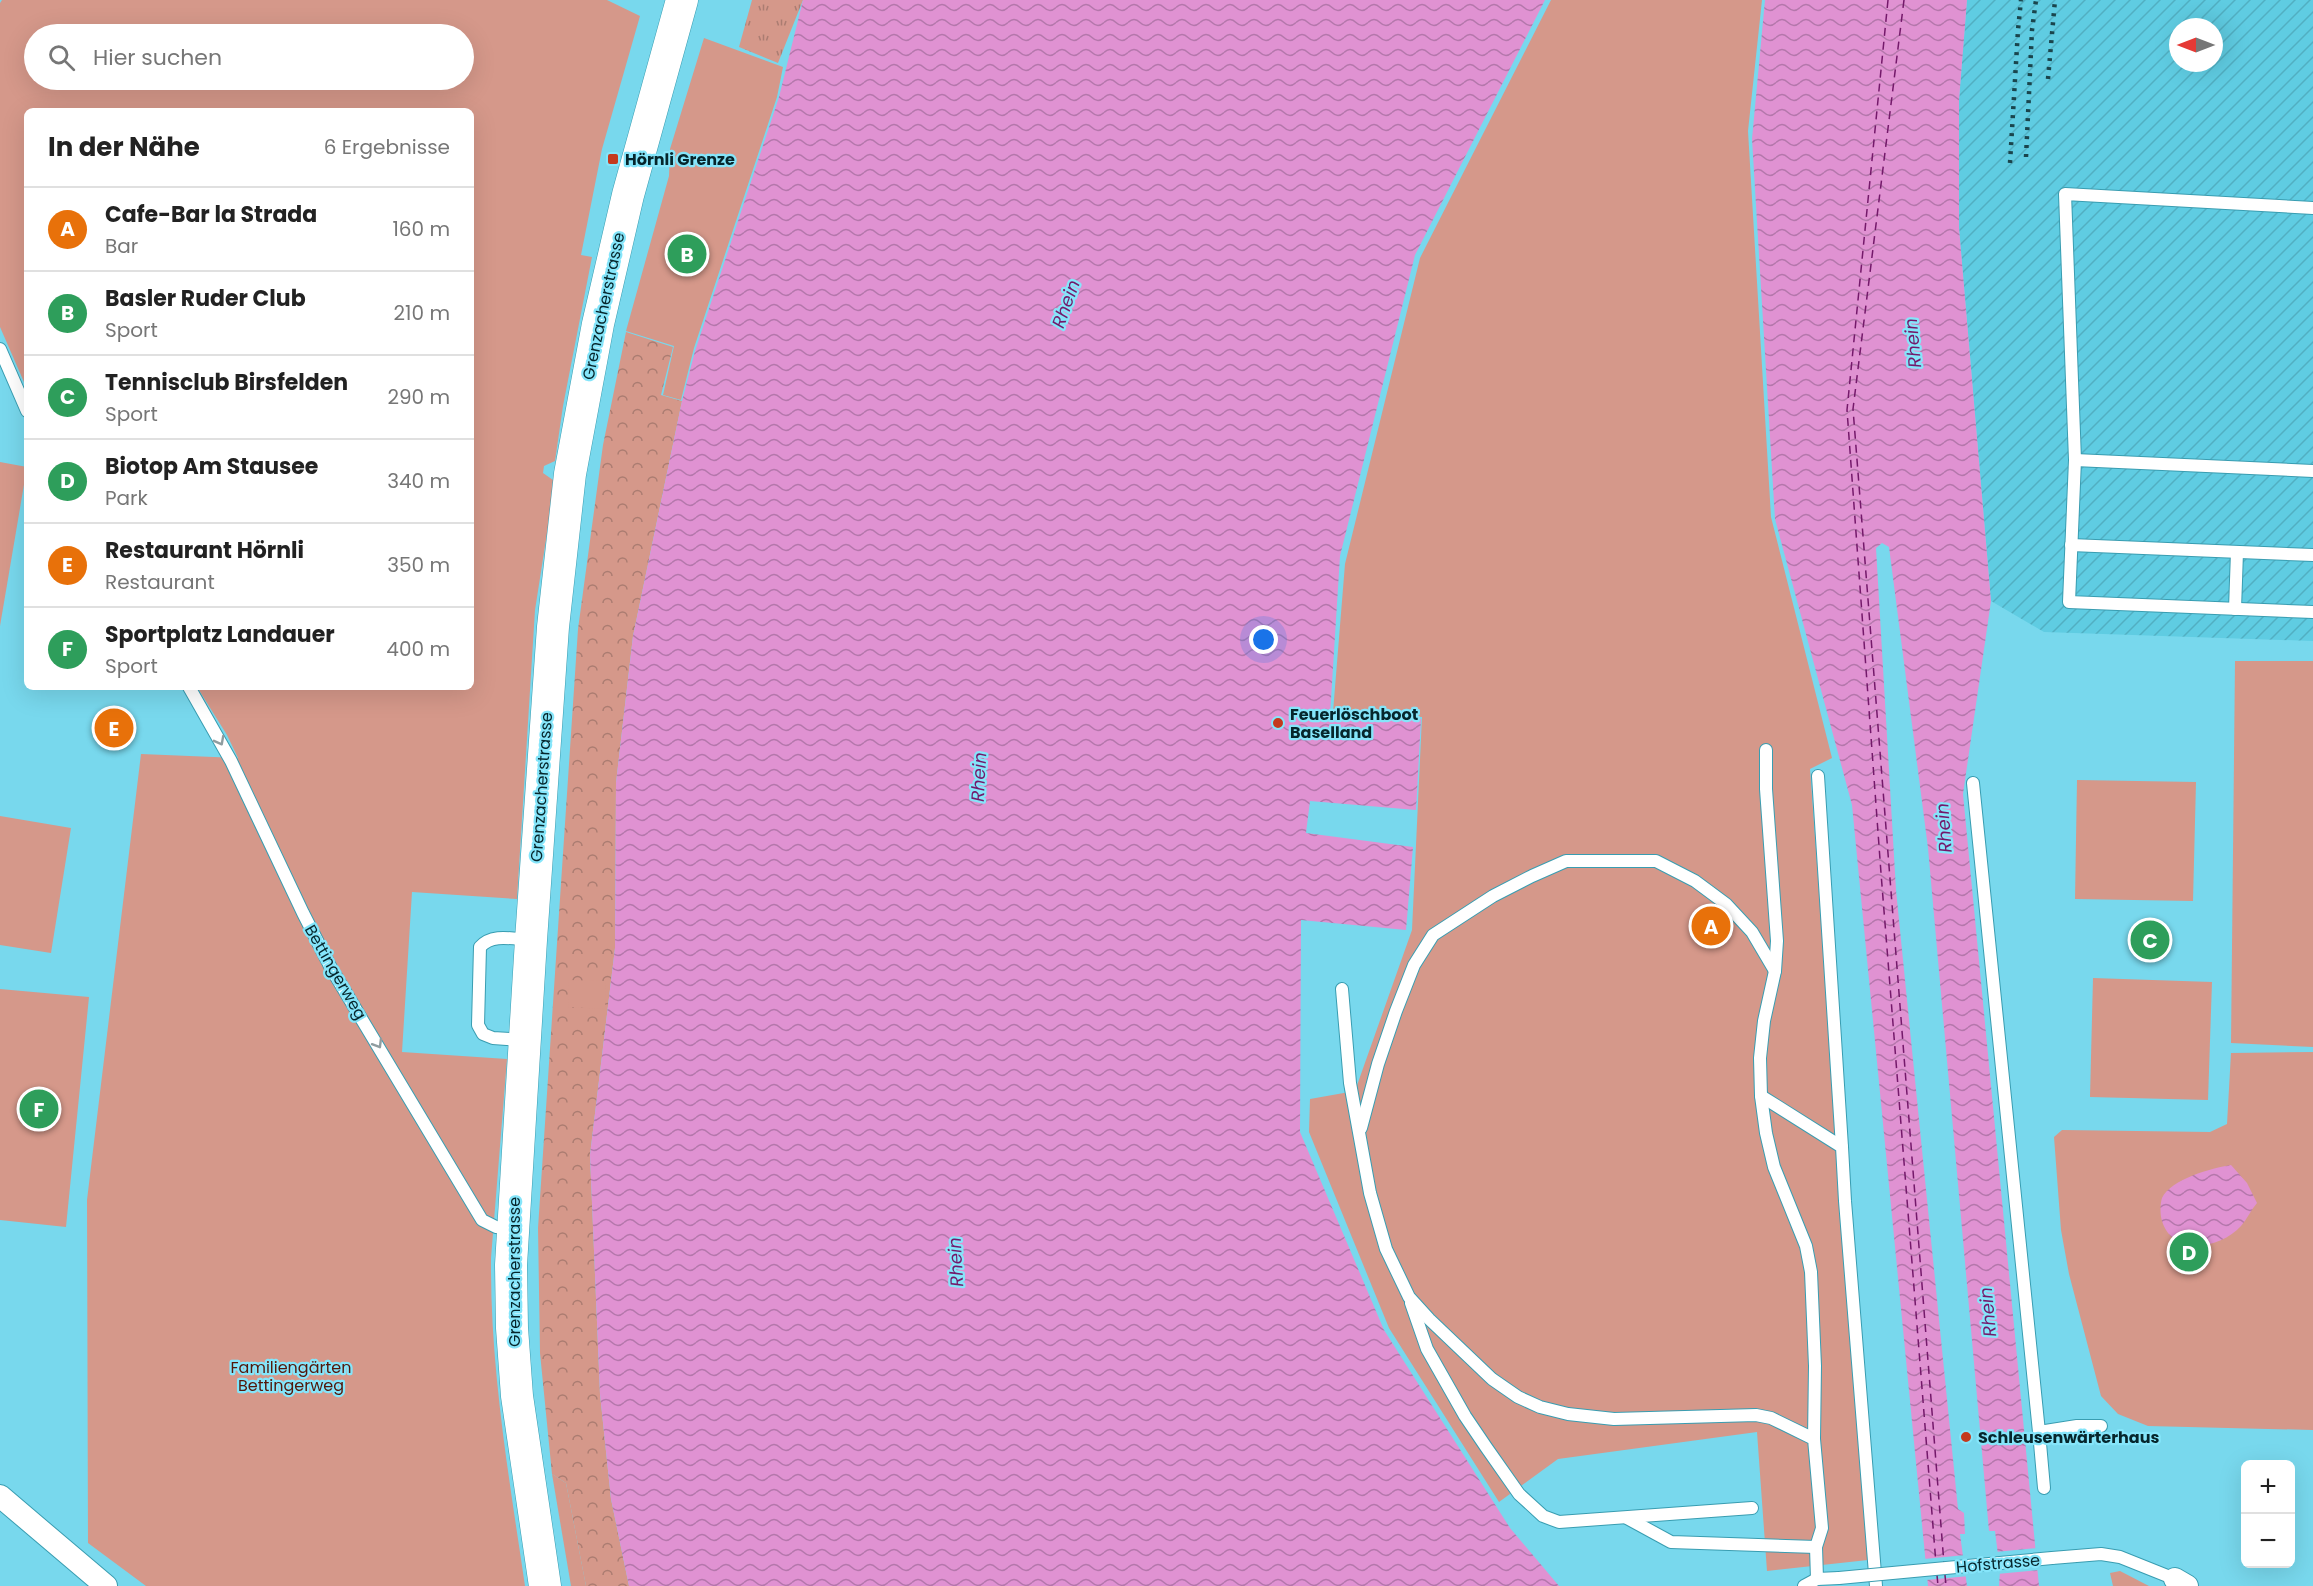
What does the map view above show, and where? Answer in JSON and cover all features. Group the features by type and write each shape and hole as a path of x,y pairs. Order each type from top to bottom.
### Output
{"main road":[{"name":"Grenzacherstrasse","path":"545,1586 525,1462 518,1396 512,1328 512,1228 553,627 570,474 614,250 681,0"}],"street":[{"path":"0,1496 106,1586"}],"lane":[{"path":"2313,208 2065,194 2075,460 2069,602 2313,612"},
{"path":"0,350 24,404"},
{"path":"2075,460 2313,471"},
{"path":"2072,545 2313,555"},
{"path":"2235,609 2237,552"},
{"name":"Bettingerweg","path":"191,690 231,761 331,968 482,1220 496,1227 512,1228"},
{"path":"1766,750 1766,789 1777,941 1775,971 1763,1030 1760,1058 1761,1096 1774,1167 1806,1246 1811,1272 1815,1366 1814,1439 1822,1527 1816,1547 1817,1579"},
{"path":"1818,776 1849,1259 1876,1586"},
{"path":"1973,783 2044,1488"},
{"path":"1360,1132 1378,1064 1396,1011 1414,965 1433,935 1493,896 1566,861 1656,861 1695,881 1726,904 1752,932 1775,971"},
{"path":"524,1040 493,1038 483,1034 478,1025 480,947 485,940 495,938 531,940"},
{"path":"1342,989 1350,1083 1370,1193 1386,1249 1409,1297 1427,1349 1465,1416 1519,1494 1543,1516 1559,1522 1752,1508"},
{"path":"1761,1096 1842,1147"},
{"path":"1409,1297 1492,1379 1518,1397 1540,1407 1568,1414 1614,1419 1756,1415 1771,1418 1814,1439"},
{"path":"2039,1432 2077,1426 2101,1426"},
{"path":"1626,1517 1671,1542 1816,1547"},
{"name":"Hofstrasse","path":"1804,1586 1817,1579 1835,1580 2101,1554 2120,1557 2181,1583"}],"shaded area":[{"path":"1967,0 2313,0 2313,641 2044,632 1991,601 1959,228 1959,100"}],"green space":[{"name":"Familiengärten Bettingerweg","path":"2,0 607,0 640,16 602,149 581,255 592,257 563,406 555,461 544,466 543,473 553,480 535,610 517,899 412,892 402,1052 507,1059 491,1258 492,1299 497,1381 525,1586 146,1586 88,1543 87,1200 141,754 238,758 227,735 199,690 474,690 474,108 24,108 24,382 0,327 0,3"},
{"path":"752,0 803,0 778,63 739,47"},
{"path":"1551,0 1762,0 1748,131 1771,517 1832,758 1810,769 1868,1560 1767,1571 1757,1432 1558,1459 1499,1502 1389,1328 1309,1132 1310,1099 1355,1091 1412,930 1422,717 1333,712 1345,564 1420,258"},
{"path":"704,38 783,67 777,97 694,348 681,400 663,395 674,346 626,331 669,176 670,149"},
{"path":"626,332 673,347 661,395 682,401 633,636 616,783 615,948 590,1155 600,1394 611,1499 629,1586 586,1586 566,1483 552,1474 540,1353 538,1228 578,629 603,445"},
{"path":"0,462 24,466 24,485 0,626"},
{"path":"2235,661 2313,661 2313,1047 2231,1043"},
{"path":"2077,780 2196,782 2193,901 2075,899"},
{"path":"0,816 71,828 51,953 0,945"},
{"path":"2093,978 2212,982 2208,1100 2090,1097"},
{"path":"569,980 606,981 605,1009 568,1007"},
{"path":"0,989 89,997 66,1227 0,1220"},
{"path":"2313,1052 2313,1430 2148,1426 2118,1414 2101,1396 2069,1274 2061,1230 2054,1137 2062,1130 2210,1132 2227,1124 2231,1053"},
{"path":"552,1474 566,1483 586,1586 571,1586"},
{"path":"2120,1571 2149,1586 2113,1586 2110,1573"}],"water":[{"name":"Rhein","path":"803,0 1545,0 1415,255 1340,556 1330,715 1421,719 1416,810 1310,801 1306,833 1413,847 1406,930 1301,920 1300,1132 1384,1330 1510,1528 1559,1586 629,1586 611,1499 600,1394 590,1155 615,948 616,783 633,636 682,401 695,351 779,97"},
{"name":"Rhein","path":"1765,0 1967,0 1959,100 1959,228 1991,601 1963,794 2039,1586 1999,1586 2000,1571 1995,1531 1989,1531 1928,848 1889,547 1882,543 1876,548 1896,890 1958,1509 1964,1513 1965,1534 1960,1534 1967,1586 1928,1586 1852,805 1775,519 1752,139"},
{"path":"2231,1165 2247,1183 2257,1203 2241,1226 2232,1234 2210,1244 2198,1246 2176,1240 2168,1232 2161,1219 2161,1200 2167,1191 2183,1180"}],"pier":[{"path":"2038,1548 2040,1570 1997,1574 1995,1552"},
{"path":"1966,1555 1969,1576 1926,1580 1924,1559"}],"ferry route":[{"path":"1888,0 1847,410 1936,1564"},
{"path":"1904,0 1853,409 1944,1564"},
{"path":"1937,1575 1938,1586"},
{"path":"1945,1575 1946,1586"}],"railway":[{"path":"2010,163 2021,0"},
{"path":"2026,157 2032,30 2036,0"},
{"path":"2048,79 2055,0"}],"place":[{"name":"Hörnli Grenze","path":"613,159"},
{"name":"Basler Ruder Club","path":"687,254"},
{"name":"Feuerlöschboot Baselland","path":"1278,723"},
{"name":"Restaurant Hörnli","path":"114,728"},
{"name":"Cafe-Bar la Strada","path":"1711,926"},
{"name":"Tennisclub Birsfelden","path":"2150,940"},
{"name":"Sportplatz Landauer","path":"39,1109"},
{"name":"Biotop Am Stausee","path":"2189,1252"},
{"name":"Schleusenwärterhaus","path":"1966,1437"}]}
